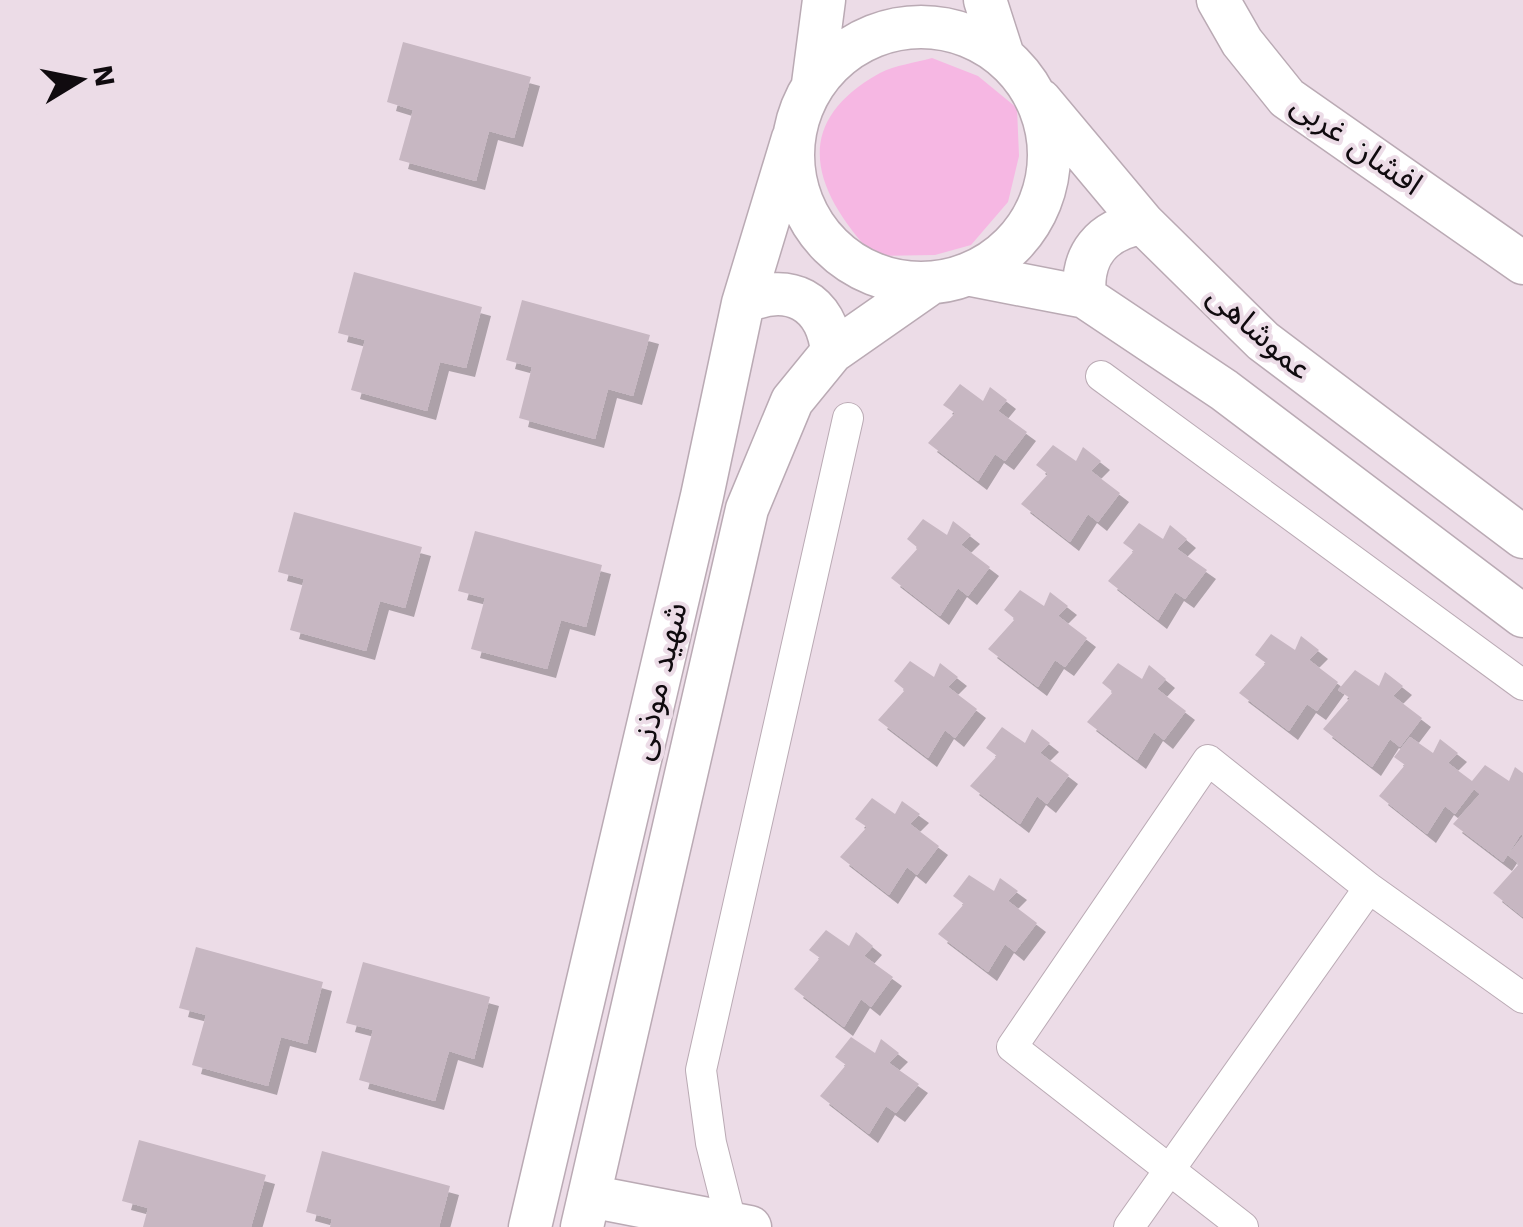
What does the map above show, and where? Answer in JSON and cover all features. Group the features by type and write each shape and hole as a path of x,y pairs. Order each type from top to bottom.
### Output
{"main road":[{"path":"813,84 824,0"},
{"path":"985,0 1004,56"},
{"name":"افشان غربی","path":"1218,0 1242,42 1288,98 1523,263"},
{"path":"924,26 966,34 1004,56 1032,90 1048,131 1048,175 1035,216 1008,251 971,275 928,285 890,281 856,267 826,243 805,212 794,176 793,138 800,110 813,84 842,52 881,32 924,26"},
{"name":"عموشاهی","path":"1032,90 1143,223 1263,340 1523,537"},
{"name":"شهید موذنی","path":"530,1227 744,303 793,138"},
{"path":"1086,297 1083,279 1096,246 1109,233 1143,223"},
{"name":"عموشاهی","path":"971,275 1086,297 1224,390 1523,616"},
{"name":"شهید موذنی","path":"586,1212 747,509 792,400 832,352 928,285"},
{"path":"744,303 777,292 795,296 822,318 830,334 832,352"},
{"path":"586,1212 735,1225"}],"street":[{"path":"1101,376 1523,685"},
{"path":"735,1225 710,1143 701,1070 848,418"},
{"path":"1243,1227 1012,1047 1208,760 1368,888 1523,998"},
{"path":"1130,1227 1368,888"}],"shaded area":[{"path":"932,58 978,76 1017,108 1019,156 1008,202 971,245 935,255 874,256 853,232 825,183 820,160 822,136 832,114 851,93 886,70"}],"building":[{"path":"403,42 531,77 514,138 489,131 476,181 399,160 413,110 387,102"},
{"path":"354,272 482,307 466,368 440,362 427,411 351,390 365,340 338,333"},
{"path":"522,300 650,335 633,396 608,389 595,439 519,418 532,367 506,360"},
{"path":"960,384 983,401 990,387 1007,400 998,411 1027,432 1005,461 995,454 978,481 928,443 955,413 943,405"},
{"path":"1053,445 1076,461 1083,447 1101,461 1091,471 1120,493 1098,522 1088,514 1070,542 1021,504 1048,474 1036,465"},
{"path":"294,512 422,547 405,608 380,601 366,651 290,630 304,579 278,572"},
{"path":"923,519 947,535 953,521 971,535 961,545 990,567 968,596 958,588 940,616 891,578 918,548 907,539"},
{"path":"1139,523 1163,539 1170,525 1187,539 1177,549 1207,570 1185,599 1175,592 1158,620 1108,581 1134,551 1123,543"},
{"path":"475,531 602,565 586,627 561,620 547,669 471,649 485,598 458,591"},
{"path":"1020,590 1044,606 1050,592 1068,606 1058,616 1087,638 1065,667 1055,660 1038,687 988,649 1015,619 1004,610"},
{"path":"1271,634 1295,650 1301,636 1319,650 1309,660 1338,682 1317,711 1307,704 1289,731 1239,693 1266,663 1255,655"},
{"path":"910,661 934,677 940,663 958,677 948,687 977,709 955,738 945,730 928,758 878,720 905,690 894,681"},
{"path":"1118,663 1142,679 1149,665 1166,679 1157,689 1186,711 1164,740 1154,732 1137,760 1087,722 1113,692 1102,683"},
{"path":"1355,670 1379,686 1385,672 1403,686 1393,696 1422,718 1400,747 1390,739 1372,767 1323,729 1350,698 1338,690"},
{"path":"1002,727 1025,743 1032,729 1050,743 1040,753 1069,775 1047,804 1037,796 1020,824 970,786 997,756 986,748"},
{"path":"1410,737 1433,753 1440,739 1458,753 1448,763 1472,781 1485,765 1509,781 1515,767 1523,773 1523,836 1503,862 1453,824 1480,794 1474,789 1455,814 1445,806 1427,834 1379,796 1405,765 1394,757"},
{"path":"872,798 895,814 902,801 920,814 910,824 939,846 917,875 907,867 889,895 840,857 867,827 855,819"},
{"path":"1523,836 1523,917 1493,893 1519,864 1508,855"},
{"path":"969,875 994,891 1000,878 1018,891 1008,901 1037,923 1015,952 1005,944 988,972 938,934 964,904 953,896"},
{"path":"826,930 849,946 856,932 873,946 864,956 893,977 871,1007 861,999 844,1027 794,989 820,958 809,950"},
{"path":"196,947 323,982 307,1044 281,1037 268,1086 192,1065 206,1015 179,1008"},
{"path":"363,962 490,997 474,1059 449,1051 435,1101 359,1080 373,1030 346,1023"},
{"path":"851,1037 875,1053 881,1039 899,1053 889,1063 919,1084 896,1113 886,1106 869,1134 820,1096 846,1065 835,1057"},
{"path":"139,1140 266,1175 251,1227 143,1227 148,1208 122,1201"},
{"path":"322,1151 450,1186 439,1227 330,1227 332,1219 306,1212"}]}
